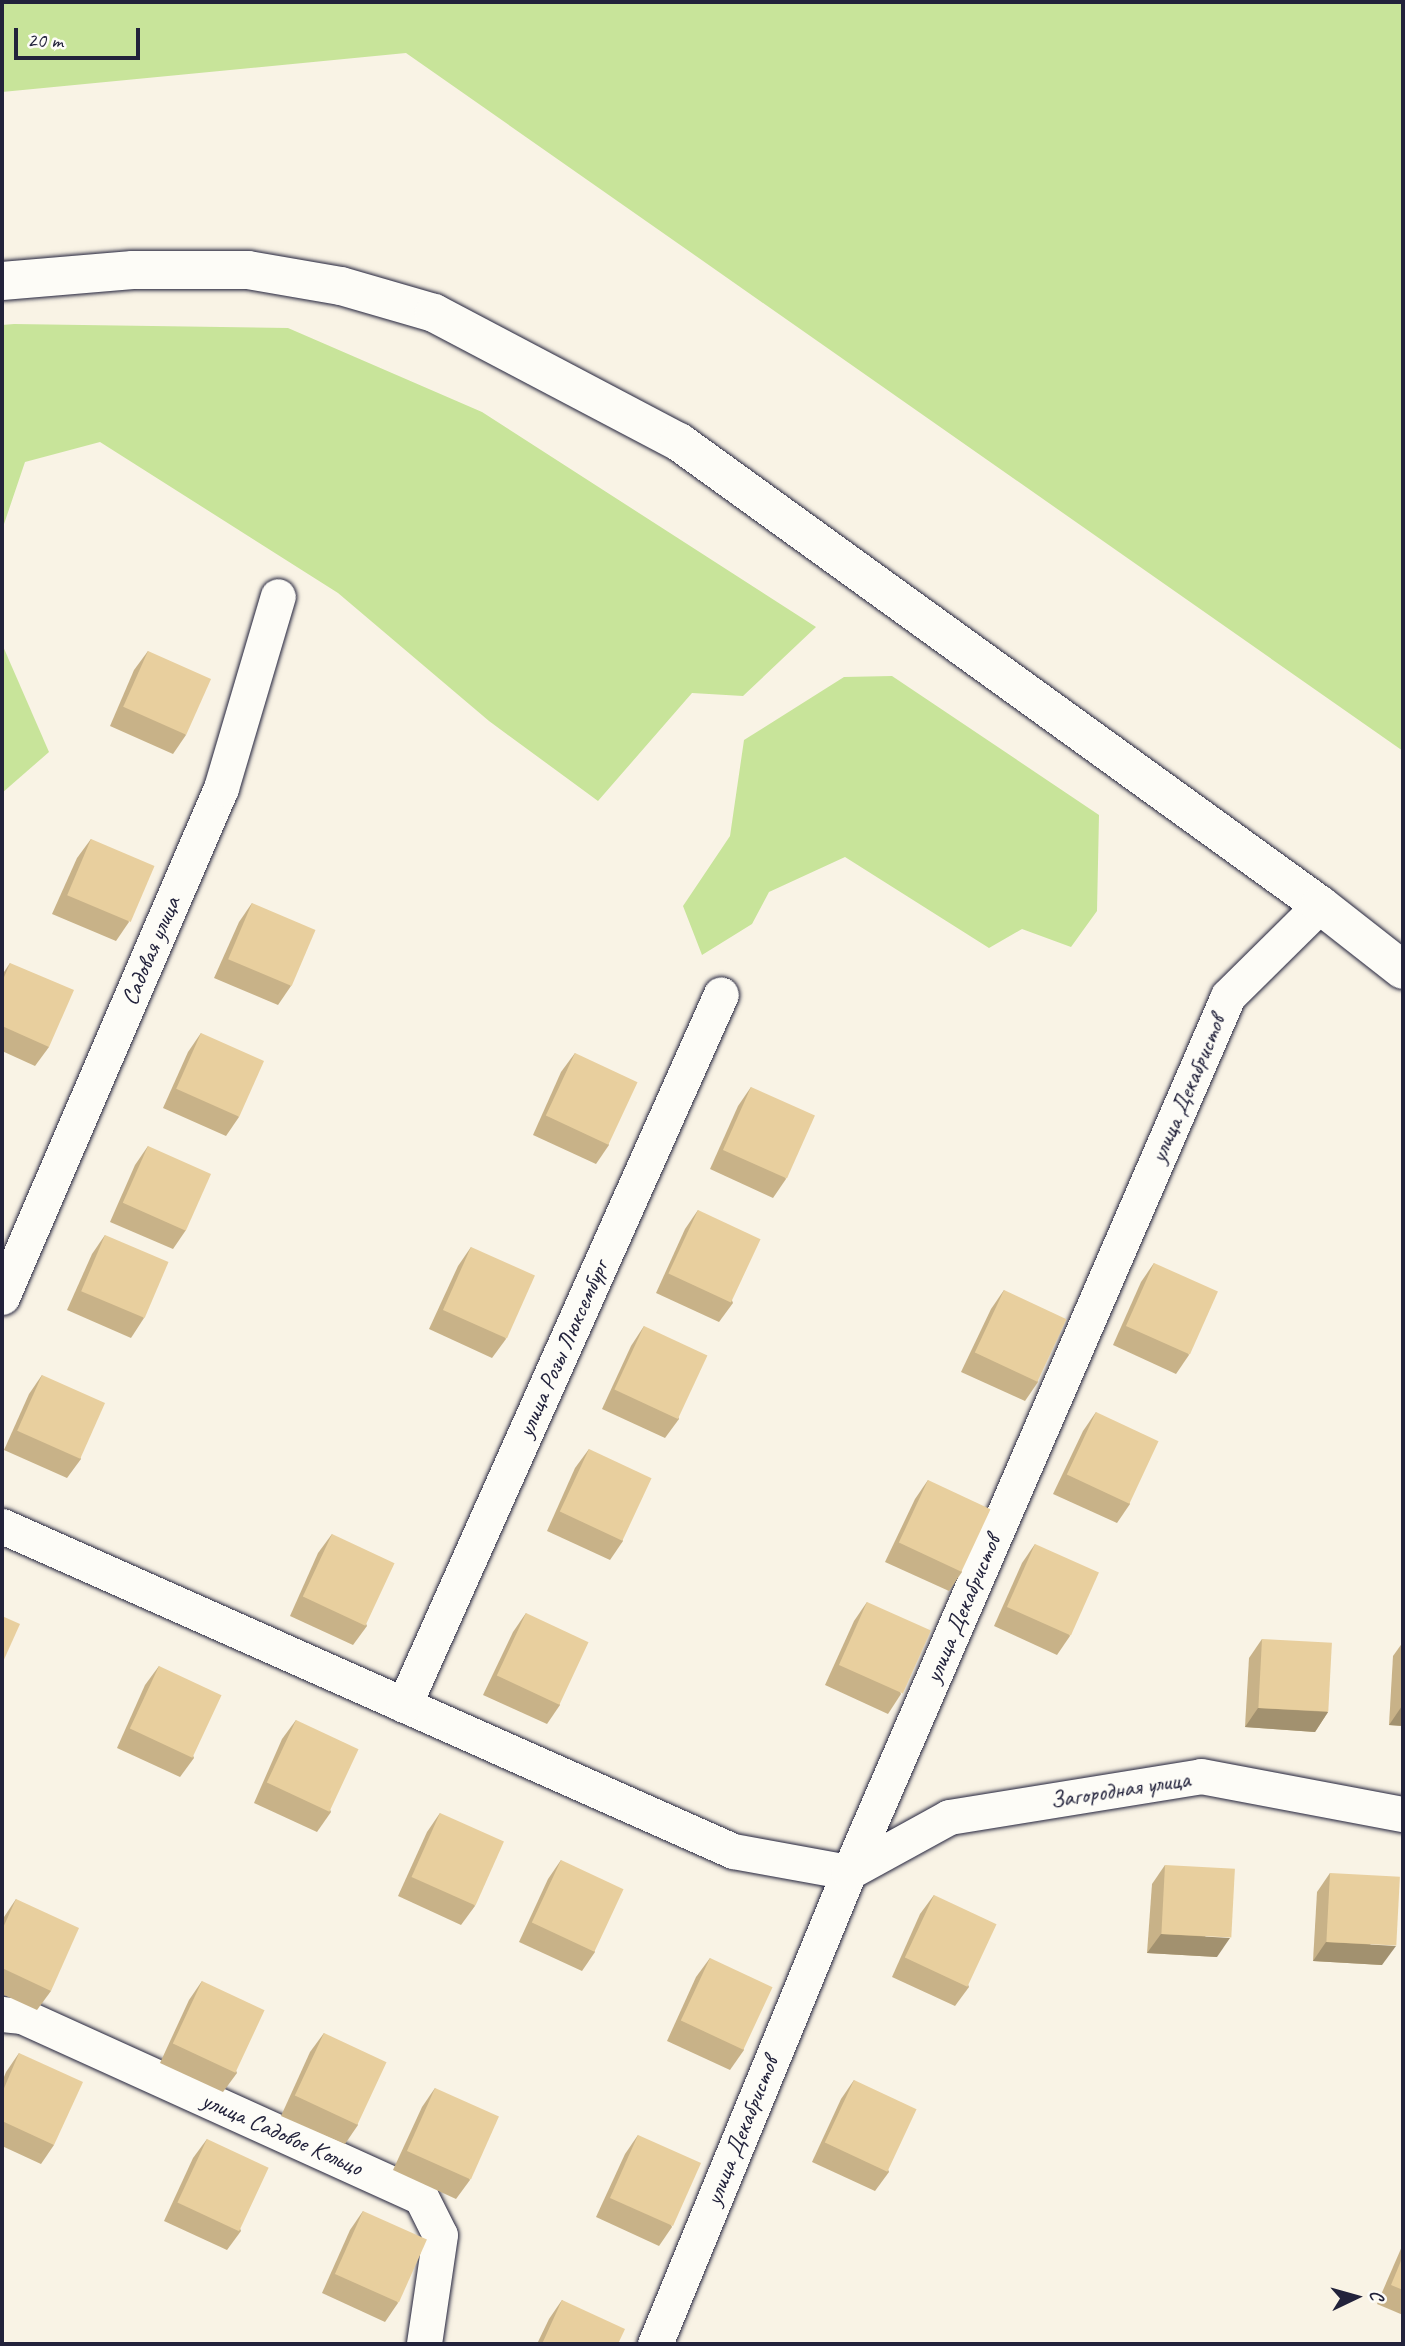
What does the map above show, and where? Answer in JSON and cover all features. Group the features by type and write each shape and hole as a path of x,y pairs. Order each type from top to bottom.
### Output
{"highway":[{"path":"2,281 133,270 248,270 341,286 434,313 679,442 1320,905 1403,970"}],"street":[{"name":"Садовая улица","path":"2,1297 221,788 278,596"},
{"name":"улица Декабристов","path":"655,2344 849,1872 1228,996 1320,905"},
{"name":"улица Розы Люксембург","path":"404,1705 721,994"},
{"path":"2,1525 733,1851 849,1872"},
{"name":"Загородная улица","path":"849,1872 949,1817 1201,1776 1403,1814"},
{"name":"улица Садовое Кольцо","path":"2,2014 22,2016 421,2197 440,2235 424,2344"}],"green space":[{"path":"2,2 1403,2 1403,751 406,53 2,92"},
{"path":"2,325 288,328 482,412 816,627 743,696 692,693 598,801 489,721 338,593 100,442 25,462 2,530"},
{"path":"2,644 49,752 2,793"},
{"path":"892,676 1099,815 1097,911 1071,947 1022,929 989,948 845,857 769,892 752,924 702,955 683,906 730,836 744,740 844,677"}],"building":[{"path":"148,651 211,679 186,735 123,707"},
{"path":"91,839 155,866 131,922 67,895"},
{"path":"252,903 316,930 292,986 228,959"},
{"path":"10,963 74,990 49,1047 2,1026 2,982"},
{"path":"201,1033 264,1061 239,1117 176,1089"},
{"path":"575,1053 638,1082 608,1145 546,1116"},
{"path":"751,1087 815,1115 787,1179 723,1150"},
{"path":"148,1146 211,1174 186,1231 123,1203"},
{"path":"698,1210 761,1239 731,1303 668,1273"},
{"path":"105,1235 169,1262 145,1318 81,1291"},
{"path":"471,1247 535,1275 507,1339 443,1310"},
{"path":"1154,1263 1218,1291 1190,1355 1126,1326"},
{"path":"1004,1290 1067,1319 1037,1382 975,1353"},
{"path":"644,1326 707,1356 678,1419 614,1389"},
{"path":"42,1375 105,1403 80,1459 17,1431"},
{"path":"1096,1412 1159,1441 1129,1504 1067,1475"},
{"path":"589,1449 652,1478 622,1541 560,1512"},
{"path":"928,1480 991,1509 961,1572 899,1543"},
{"path":"332,1534 395,1563 365,1626 303,1597"},
{"path":"1035,1544 1099,1572 1071,1636 1007,1607"},
{"path":"867,1602 931,1630 903,1694 839,1665"},
{"path":"526,1613 589,1642 559,1705 497,1676"},
{"path":"2,1616 20,1624 2,1664"},
{"path":"1262,1639 1332,1643 1328,1712 1258,1708"},
{"path":"159,1666 222,1695 192,1758 130,1729"},
{"path":"296,1720 359,1749 329,1812 267,1783"},
{"path":"440,1813 504,1841 475,1905 412,1877"},
{"path":"561,1860 624,1889 594,1952 532,1923"},
{"path":"1165,1865 1235,1869 1231,1938 1161,1934"},
{"path":"1330,1873 1400,1877 1396,1946 1326,1942"},
{"path":"934,1895 997,1924 967,1987 905,1958"},
{"path":"16,1899 79,1928 51,1991 2,1968 2,1930"},
{"path":"710,1958 773,1987 743,2050 681,2021"},
{"path":"202,1981 265,2010 235,2073 173,2044"},
{"path":"324,2033 387,2062 357,2125 295,2096"},
{"path":"19,2053 83,2082 54,2145 2,2121 2,2093"},
{"path":"854,2080 917,2109 887,2172 825,2143"},
{"path":"435,2088 499,2116 471,2180 407,2151"},
{"path":"638,2135 701,2163 673,2226 610,2198"},
{"path":"207,2139 269,2168 239,2231 177,2202"},
{"path":"363,2211 427,2239 399,2303 335,2274"},
{"path":"1403,2256 1403,2290 1391,2285"},
{"path":"562,2300 625,2329 618,2344 542,2344"}]}
